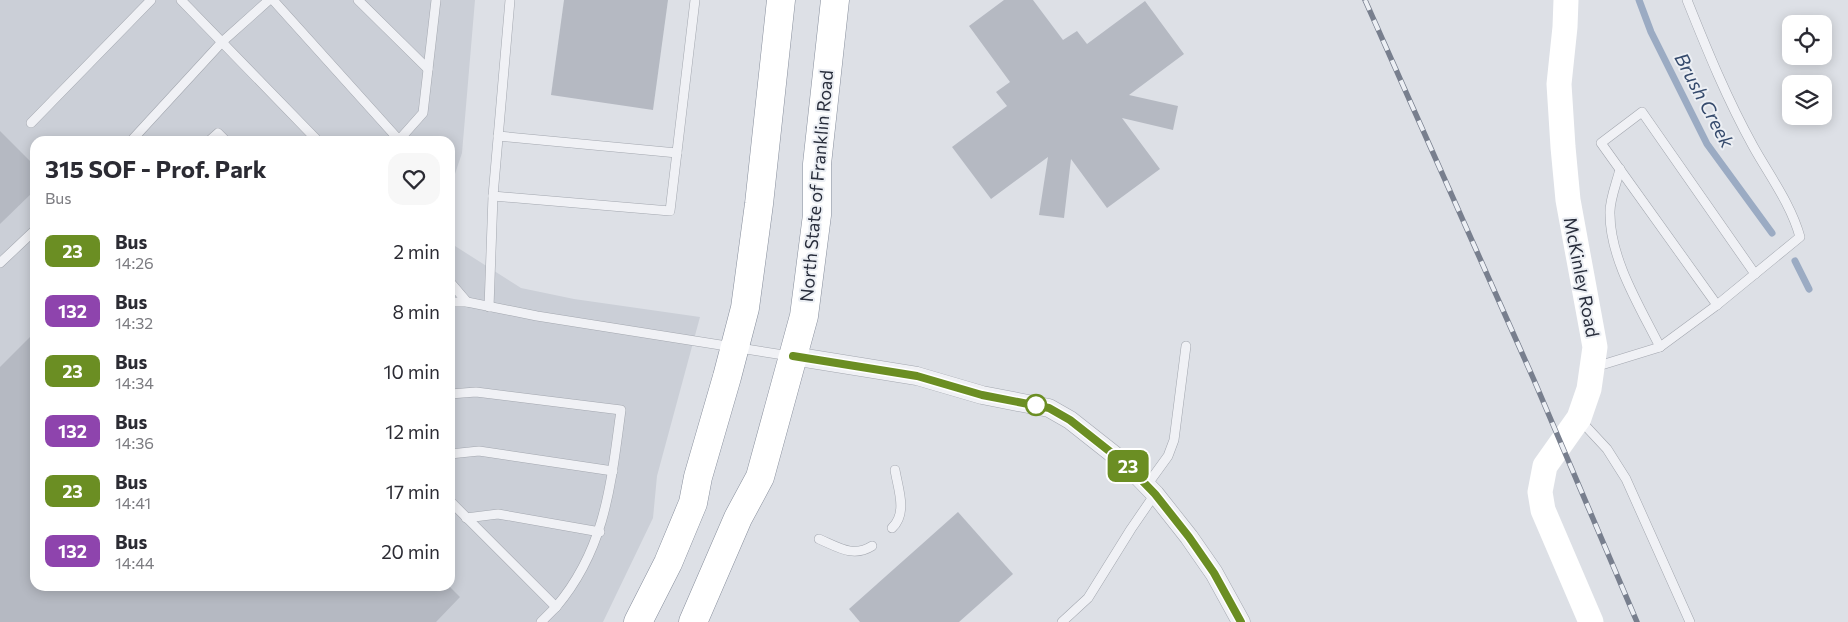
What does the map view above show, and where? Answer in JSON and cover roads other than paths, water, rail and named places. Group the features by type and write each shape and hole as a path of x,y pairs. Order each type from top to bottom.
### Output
{"highway":[{"path":"638,622 668,563 693,504 698,476 736,346 744,308 759,204 780,0"},
{"name":"North State of Franklin Road","path":"693,622 738,518 760,477 804,316 817,215 817,164 835,0"}],"street":[{"name":"McKinley Road","path":"1566,0 1559,84 1563,147 1568,200 1595,347 1589,389 1578,418 1546,466 1540,492 1543,510 1591,622"},
{"path":"793,356 917,376 982,395 1049,408 1070,420 1127,465 1151,490 1189,537 1214,573 1241,622"}],"lane":[{"path":"31,123 151,0"},
{"path":"181,0 313,136"},
{"path":"136,136 222,42 271,0 395,136"},
{"path":"358,0 428,69"},
{"path":"403,136 423,113 436,0"},
{"path":"489,307 493,196 510,0"},
{"path":"493,196 670,212 695,0"},
{"path":"1592,368 1660,347 1717,305 1800,237 1796,222 1724,90 1687,0"},
{"path":"1717,305 1601,143 1642,112 1755,274"},
{"path":"498,136 677,153"},
{"path":"1620,169 1609,213 1615,248 1631,290 1660,347"},
{"path":"0,264 30,235"},
{"path":"455,288 467,302"},
{"path":"455,302 467,302 537,316 793,356"},
{"path":"1062,622 1088,598 1131,529 1168,456 1174,440 1186,346"},
{"path":"455,394 476,392 621,410 613,471 600,532 586,565 570,591 540,622"},
{"path":"1578,418 1607,448 1626,479 1690,622"},
{"path":"455,453 479,451 613,471"},
{"path":"892,528 897,523 902,512 895,470"},
{"path":"455,506 556,607"},
{"path":"466,518 498,514 600,532"},
{"path":"819,539 848,552 863,551 872,546"}],"waterway":[{"name":"Brush Creek","path":"1639,0 1651,32 1707,144 1772,233"},
{"name":"Brush Creek","path":"1795,261 1809,289"}],"railway":[{"path":"1365,0 1534,380 1637,622"}]}
